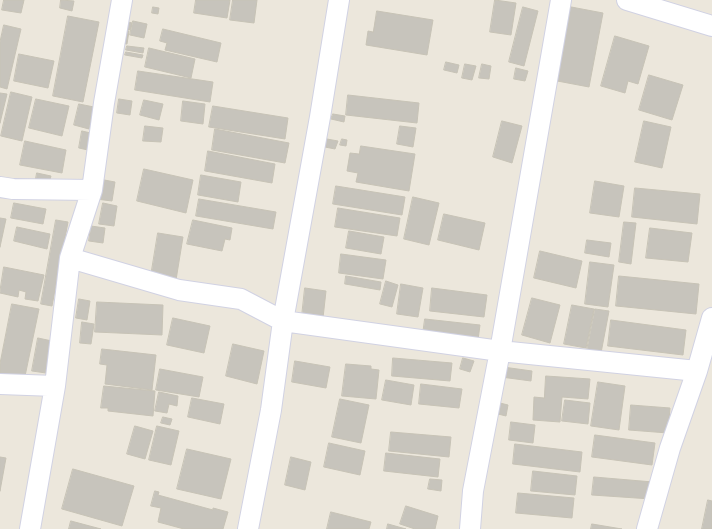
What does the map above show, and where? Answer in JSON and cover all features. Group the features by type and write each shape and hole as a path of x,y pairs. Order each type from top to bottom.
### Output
{"street":[{"path":"30,529 55,386 70,258 92,190 104,103 121,0"},
{"path":"248,529 271,410 283,321 320,117 339,0"},
{"path":"470,529 473,491 500,351 561,0"},
{"path":"627,0 712,26"},
{"path":"0,187 13,189 92,190"},
{"path":"70,258 180,290 241,299 283,321 500,351 697,372"},
{"path":"647,529 670,448 697,372 712,318"},
{"path":"0,384 55,386"}],"building":[{"path":"4,0 24,0 21,13 2,10"},
{"path":"61,0 74,1 72,11 60,8"},
{"path":"196,0 230,0 227,18 194,13"},
{"path":"233,0 257,0 254,23 230,20"},
{"path":"495,0 516,3 511,35 490,32"},
{"path":"566,6 603,13 589,87 552,80"},
{"path":"153,7 159,8 158,14 152,13"},
{"path":"523,7 538,11 524,66 509,62"},
{"path":"377,11 433,20 427,55 366,45 368,31 373,32"},
{"path":"68,16 99,22 83,102 53,96"},
{"path":"133,21 147,24 144,38 130,35"},
{"path":"128,22 132,23 130,30 126,29"},
{"path":"4,25 21,29 7,89 0,87 0,42"},
{"path":"163,29 221,43 217,62 165,50 167,43 160,41"},
{"path":"122,30 129,31 127,44 119,43"},
{"path":"615,36 649,46 638,84 628,81 625,93 601,86"},
{"path":"127,46 144,48 143,53 126,50"},
{"path":"149,48 195,59 191,78 145,67"},
{"path":"126,52 143,55 142,58 125,55"},
{"path":"19,54 54,61 48,88 14,81"},
{"path":"446,62 459,65 457,73 444,70"},
{"path":"465,64 476,66 472,80 462,78"},
{"path":"482,64 491,66 489,79 479,78"},
{"path":"516,68 528,71 525,81 514,79"},
{"path":"138,71 213,82 210,102 135,90"},
{"path":"649,75 683,85 672,120 639,110"},
{"path":"11,92 32,97 22,141 1,136"},
{"path":"0,93 7,94 0,123"},
{"path":"348,95 419,103 417,123 346,115"},
{"path":"36,99 69,106 62,136 29,128"},
{"path":"119,99 132,101 130,115 117,113"},
{"path":"144,100 163,104 159,120 140,115"},
{"path":"183,101 205,104 203,124 181,121"},
{"path":"79,104 94,107 89,129 74,125"},
{"path":"213,106 288,118 285,139 209,127"},
{"path":"333,114 345,116 344,122 331,119"},
{"path":"502,121 522,126 512,163 493,157"},
{"path":"644,121 671,127 662,168 635,162"},
{"path":"145,126 163,128 161,142 143,141"},
{"path":"400,126 416,128 413,147 397,144"},
{"path":"215,129 289,143 285,163 212,150"},
{"path":"82,131 95,134 92,151 79,148"},
{"path":"327,139 338,141 335,149 325,147"},
{"path":"342,139 347,140 346,146 340,145"},
{"path":"25,141 66,150 62,173 20,165"},
{"path":"361,146 415,154 409,191 356,182 358,173 347,171 350,153 359,154"},
{"path":"208,151 275,164 272,183 205,171"},
{"path":"144,169 193,180 186,213 137,201"},
{"path":"37,173 51,176 48,187 35,184"},
{"path":"201,175 241,182 238,202 198,195"},
{"path":"99,179 115,182 112,201 96,199"},
{"path":"595,181 624,186 619,217 590,213"},
{"path":"336,186 405,197 402,215 333,204"},
{"path":"635,188 700,194 697,224 632,217"},
{"path":"413,197 439,203 429,245 404,239"},
{"path":"199,199 276,212 273,229 196,216"},
{"path":"14,203 46,209 43,224 11,218"},
{"path":"103,203 117,206 114,226 99,224"},
{"path":"338,208 400,218 397,236 335,227"},
{"path":"444,214 485,223 479,250 438,240"},
{"path":"0,218 6,219 0,247"},
{"path":"56,220 68,222 52,306 41,304"},
{"path":"193,220 232,228 230,240 225,239 222,251 187,244"},
{"path":"624,222 636,223 631,264 619,262"},
{"path":"91,226 105,228 103,243 89,241"},
{"path":"17,227 50,234 47,249 14,241"},
{"path":"650,228 692,233 688,262 646,258"},
{"path":"349,231 384,237 381,254 346,248"},
{"path":"158,233 183,237 176,280 151,276"},
{"path":"587,240 611,243 609,257 585,253"},
{"path":"540,251 582,261 576,288 534,278"},
{"path":"341,254 386,260 383,279 339,273"},
{"path":"590,262 614,265 608,307 585,304"},
{"path":"4,267 44,275 38,301 25,299 26,292 19,290 18,297 0,293"},
{"path":"346,276 381,282 380,290 345,284"},
{"path":"619,276 699,284 696,314 616,306"},
{"path":"386,281 398,285 392,307 380,304"},
{"path":"401,284 423,288 418,317 397,314"},
{"path":"305,288 326,291 323,318 302,316"},
{"path":"432,288 487,295 484,317 430,311"},
{"path":"532,298 560,305 550,343 522,335"},
{"path":"79,299 90,301 87,320 76,318"},
{"path":"97,302 163,305 162,335 95,332"},
{"path":"12,304 39,309 24,381 0,376 0,364"},
{"path":"572,305 594,309 586,348 564,344"},
{"path":"595,309 609,311 601,353 587,350"},
{"path":"173,318 210,326 204,353 167,345"},
{"path":"425,319 480,325 478,340 423,334"},
{"path":"611,320 686,330 683,355 608,346"},
{"path":"82,322 94,324 91,344 80,343"},
{"path":"38,338 52,341 46,373 32,371"},
{"path":"233,344 264,351 257,384 226,376"},
{"path":"102,349 156,355 152,390 105,384 107,365 100,364"},
{"path":"393,358 452,363 450,381 392,376"},
{"path":"463,358 474,361 470,372 460,369"},
{"path":"295,361 330,367 326,388 292,382"},
{"path":"346,364 371,366 371,369 379,370 376,399 342,396"},
{"path":"503,367 532,371 531,381 501,377"},
{"path":"160,369 203,377 199,397 156,390"},
{"path":"546,376 590,379 588,399 562,397 560,422 533,420 534,397 544,398"},
{"path":"386,380 414,385 411,405 382,400"},
{"path":"598,382 625,386 619,430 591,426"},
{"path":"421,384 462,389 459,408 419,404"},
{"path":"104,386 155,391 153,416 108,411 108,408 101,408"},
{"path":"159,392 178,396 177,406 169,404 167,413 155,411"},
{"path":"192,398 224,404 220,424 188,417"},
{"path":"340,399 369,405 361,443 332,437"},
{"path":"565,400 590,403 588,424 562,421"},
{"path":"496,402 508,405 506,416 494,413"},
{"path":"631,405 670,408 668,433 629,430"},
{"path":"163,417 172,419 170,425 161,423"},
{"path":"511,422 535,425 533,443 509,440"},
{"path":"135,426 153,431 145,459 127,454"},
{"path":"157,426 179,431 171,465 149,460"},
{"path":"391,432 451,437 449,457 389,451"},
{"path":"595,435 655,443 652,465 592,457"},
{"path":"329,443 365,451 360,475 324,467"},
{"path":"515,444 582,452 580,472 513,464"},
{"path":"187,449 231,459 221,499 177,489"},
{"path":"386,453 440,459 438,477 384,471"},
{"path":"0,457 6,458 0,491"},
{"path":"291,457 311,462 305,490 285,485"},
{"path":"73,469 134,486 122,526 62,509"},
{"path":"533,471 577,476 575,495 531,491"},
{"path":"594,477 653,482 651,499 592,495"},
{"path":"430,479 442,480 441,491 428,489"},
{"path":"155,491 159,492 158,495 213,510 213,508 228,512 223,529 184,529 158,522 161,508 151,506"},
{"path":"518,493 574,498 572,518 516,513"},
{"path":"708,500 712,501 712,529 702,529"},
{"path":"406,506 438,516 435,529 415,529 400,524"},
{"path":"331,512 371,522 369,529 327,529"},
{"path":"71,521 101,529 69,529"},
{"path":"388,524 406,529 387,529"},
{"path":"592,524 622,529 591,529"}]}
